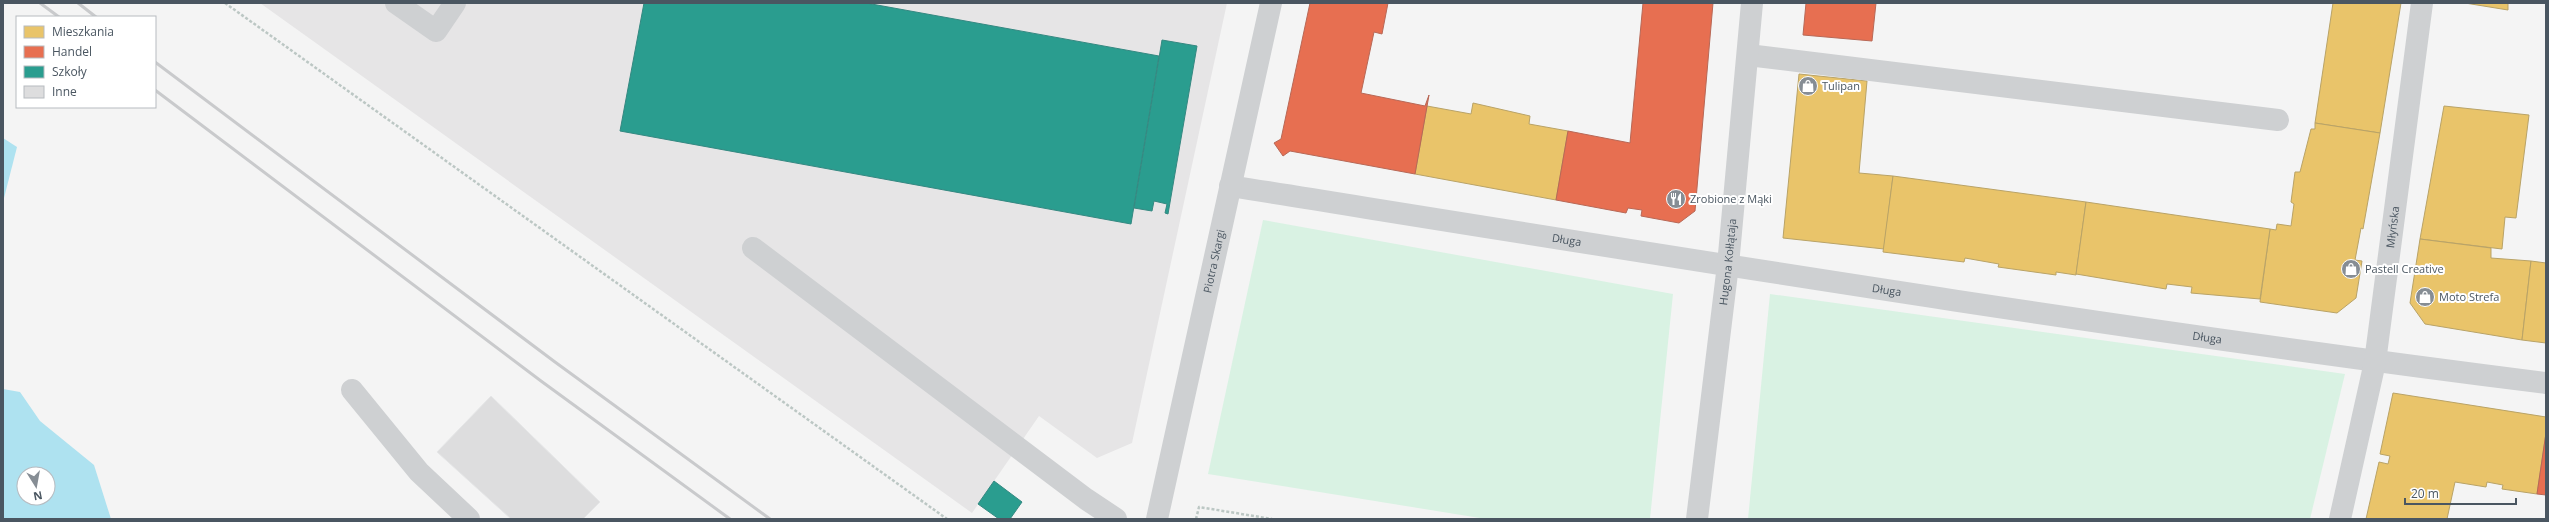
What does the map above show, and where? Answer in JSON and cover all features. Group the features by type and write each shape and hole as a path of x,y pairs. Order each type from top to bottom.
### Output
{"street":[{"path":"396,3 436,31 455,3"},
{"name":"Piotra Skargi","path":"1157,519 1272,3"},
{"name":"Hugona Kołłątaja","path":"1697,519 1728,265 1752,3"},
{"name":"Młyńska","path":"2340,519 2375,362 2422,3"},
{"path":"1748,54 2278,120"},
{"name":"Długa","path":"1230,186 1728,265 2375,362 2546,383"},
{"path":"753,248 1079,494 1116,519"},
{"path":"352,390 419,472 469,519"}],"path":[{"path":"225,3 947,519"},
{"path":"1196,519 1199,508 1272,519"}],"shaded area":[{"path":"260,3 1227,3 1132,443 1097,458 1039,416 972,513"}],"green space":[{"path":"1263,220 1673,294 1650,519 1486,519 1208,474"},
{"path":"1770,294 2345,374 2310,519 1748,519"}],"water":[{"path":"3,138 17,147 3,202"},
{"path":"3,389 20,392 40,421 94,465 111,519 3,519"}],"building: Mieszkania":[{"path":"2333,3 2401,3 2380,133 2315,123"},
{"path":"2465,3 2508,3 2508,10"},
{"path":"1799,74 1867,81 1859,173 1893,176 1884,249 1783,238"},
{"path":"1473,103 1530,116 1529,124 1568,131 1556,200 1415,174 1427,106 1471,114"},
{"path":"2444,106 2529,115 2516,218 2505,217 2502,249 2420,239"},
{"path":"2315,123 2380,133 2363,229 2361,228 2355,260 2362,261 2356,298 2337,313 2260,302 2270,229 2276,230 2277,224 2291,226 2294,204 2291,202 2295,172 2300,172 2311,129 2315,129"},
{"path":"1893,176 2086,202 2076,275 2056,272 2056,275 1998,267 1999,264 1965,258 1964,262 1883,252"},
{"path":"2086,202 2270,229 2260,299 2191,293 2192,287 2167,284 2166,289 2076,274"},
{"path":"2420,239 2491,248 2491,258 2531,261 2522,340 2425,324 2410,303"},
{"path":"2531,261 2546,263 2546,343 2522,340"},
{"path":"2393,393 2546,417 2546,433 2537,494 2502,489 2503,485 2487,482 2486,487 2455,482 2447,519 2366,519 2379,462 2388,464 2390,456 2380,454"}],"building: Handel":[{"path":"1310,3 1388,3 1382,34 1374,32 1361,93 1425,106 1429,95 1415,174 1290,151 1283,156 1274,143 1281,139"},
{"path":"1643,3 1713,3 1695,211 1679,223 1641,216 1642,210 1628,208 1626,213 1556,200 1568,131 1630,143"},
{"path":"1806,3 1876,3 1872,41 1803,35"},
{"path":"2546,433 2546,495 2537,494"}],"building: Szkoły":[{"path":"644,3 866,3 1159,56 1131,224 620,131"},
{"path":"1162,40 1197,46 1168,214 1165,213 1167,204 1154,201 1152,211 1134,208"},
{"path":"994,481 1022,502 1010,519 999,519 978,504"}],"building: Inne":[{"path":"491,396 600,502 583,519 511,519 437,452"}],"railway":[{"path":"40,3 58,16"},
{"path":"78,3 95,16"},
{"path":"156,63 555,362 770,519"},
{"path":"156,91 541,381 730,519"}],"place":[{"name":"Tulipan","path":"1808,86"},
{"name":"Zrobione z Mąki","path":"1676,199"},
{"name":"Pastell Creative","path":"2351,269"},
{"name":"Moto Strefa","path":"2425,297"}]}
